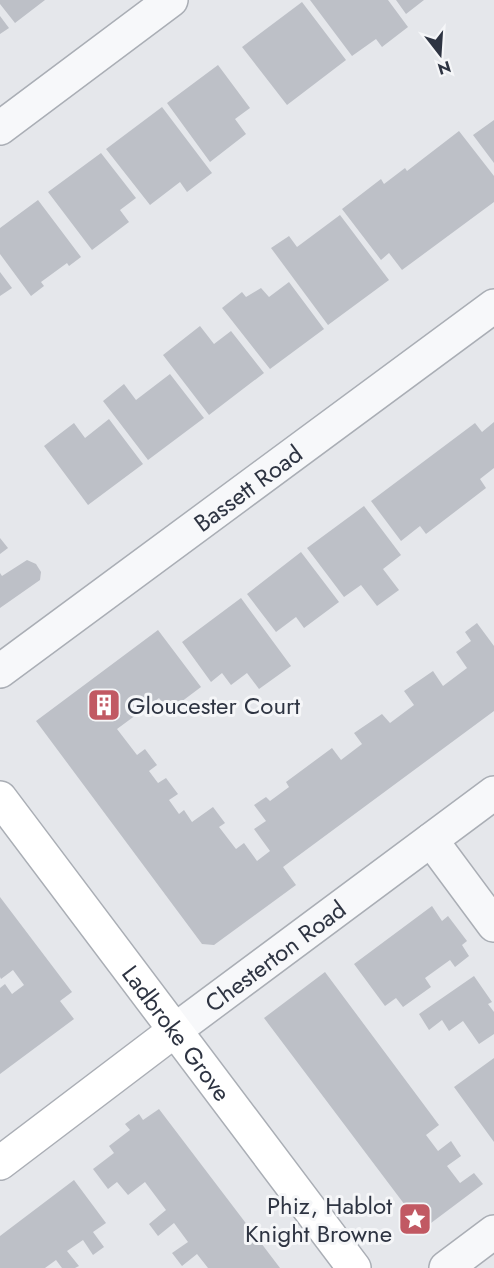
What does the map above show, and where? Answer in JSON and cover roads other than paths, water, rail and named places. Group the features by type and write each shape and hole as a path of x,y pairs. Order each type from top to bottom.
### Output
{"main road":[{"name":"Ladbroke Grove","path":"0,798 354,1268"},
{"name":"Chesterton Road","path":"0,1162 174,1031"}],"street":[{"path":"0,128 171,0"},
{"name":"Bassett Road","path":"0,671 494,306"},
{"name":"Chesterton Road","path":"174,1031 494,794"},
{"path":"431,840 494,925"},
{"path":"446,1268 494,1232"}],"place":[{"name":"Gloucester Court","path":"104,705"},
{"name":"Phiz, Hablot Knight Browne","path":"415,1219"}]}
